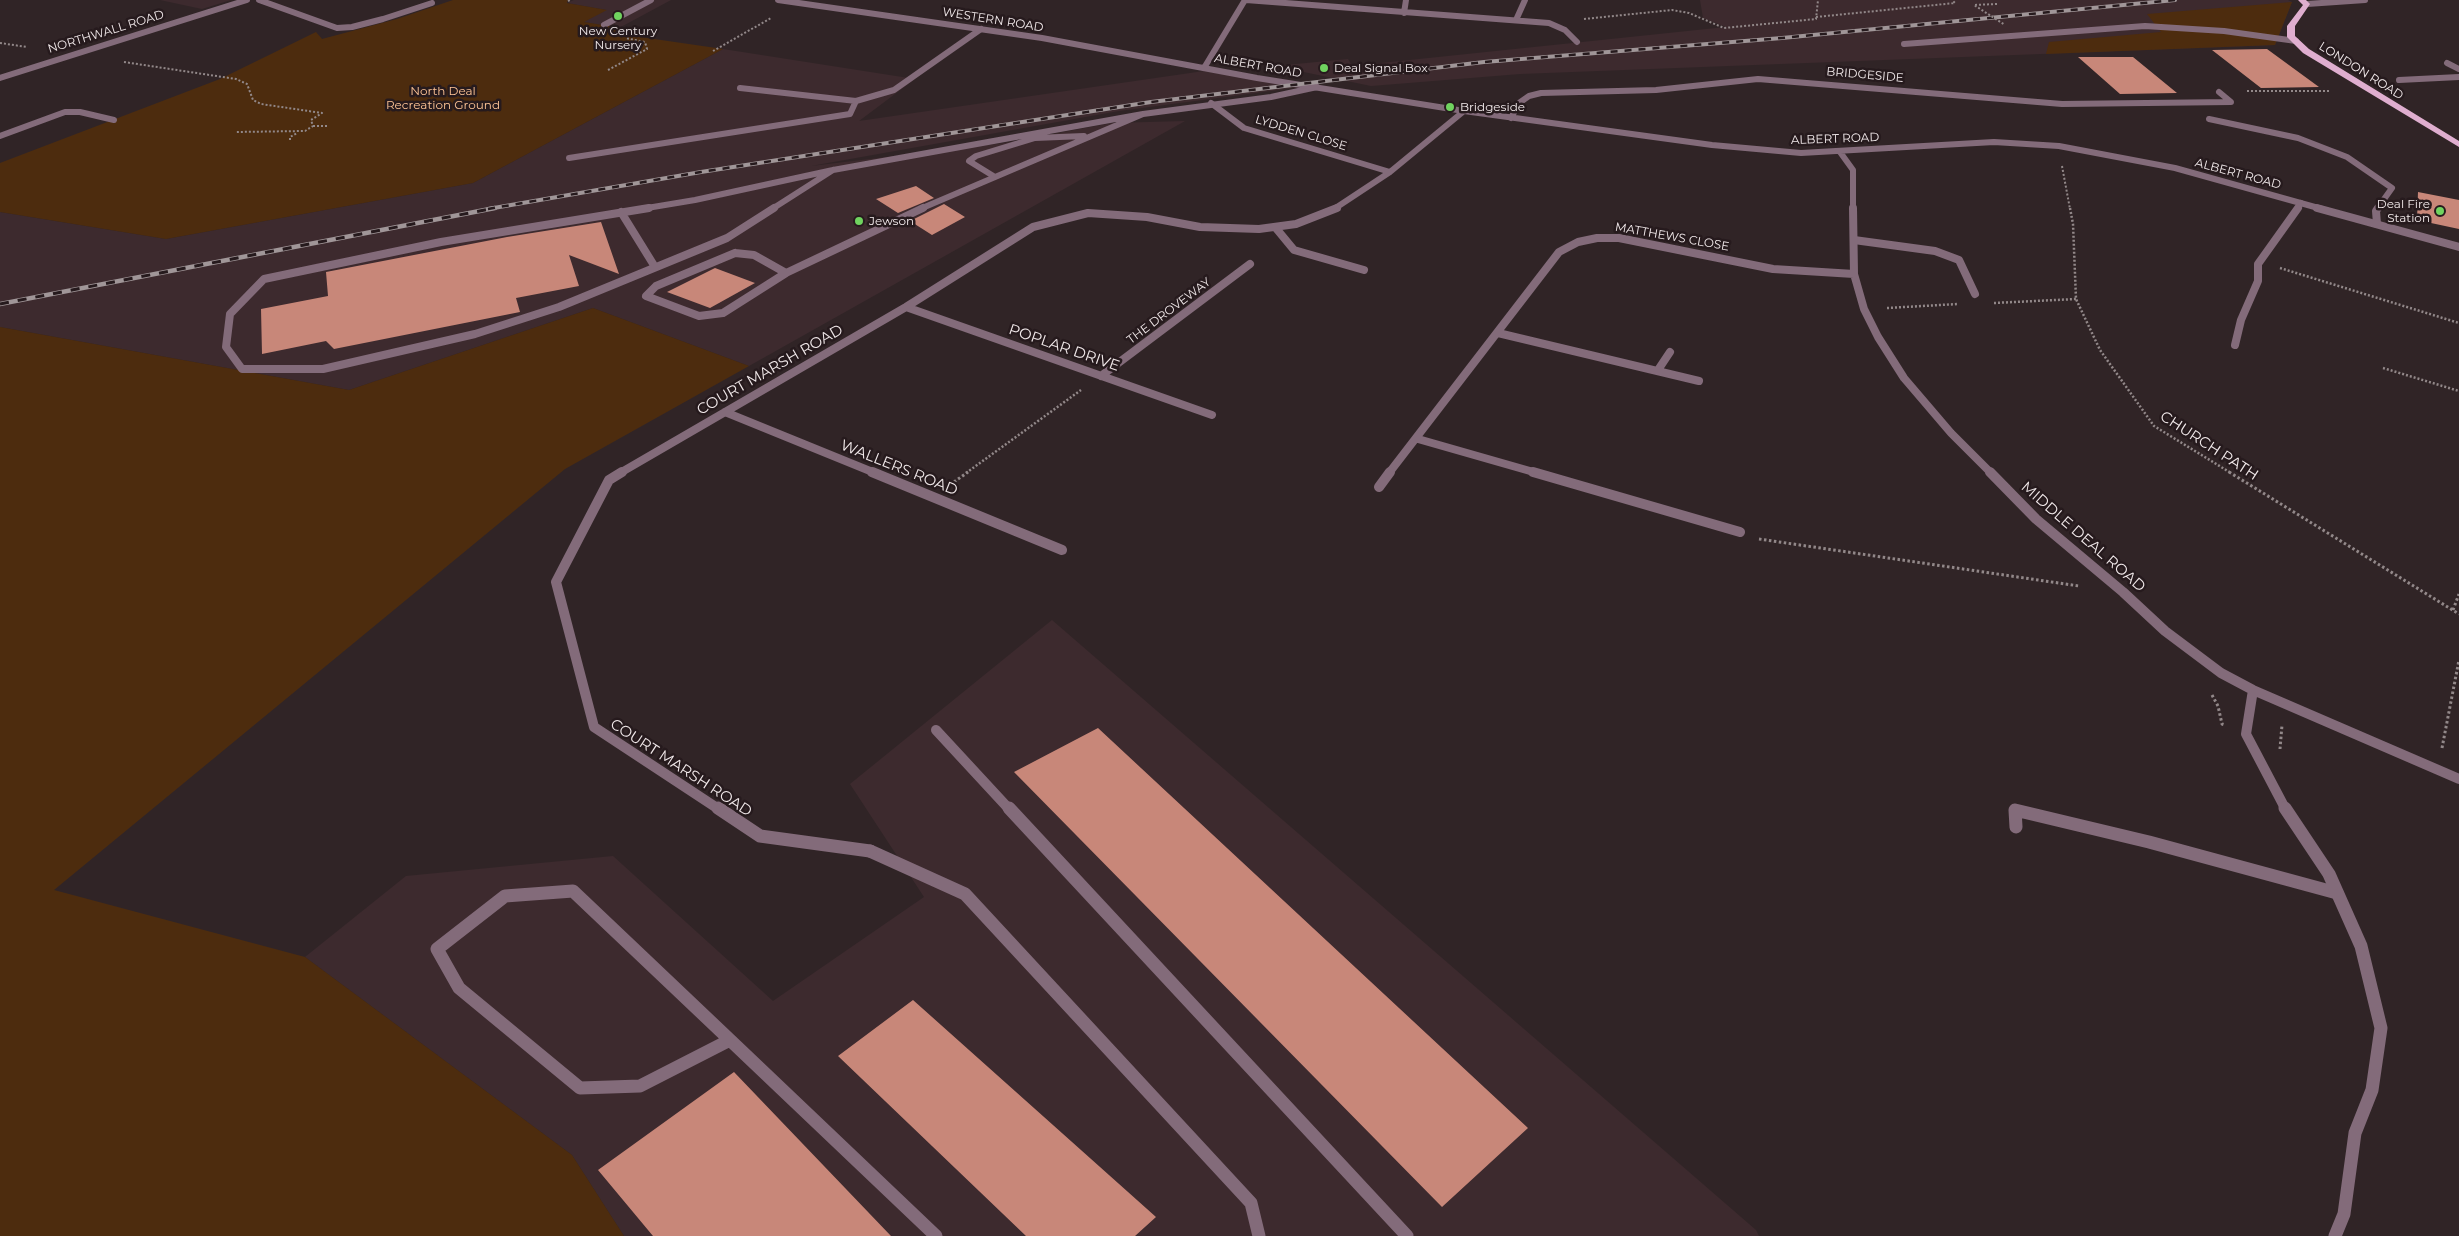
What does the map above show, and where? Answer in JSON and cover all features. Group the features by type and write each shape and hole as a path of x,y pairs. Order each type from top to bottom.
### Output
{"main road":[{"path":"2296,41 2291,37 2291,26 2304,2"},
{"name":"LONDON ROAD","path":"2296,41 2306,51 2459,144"}],"street":[{"name":"NORTHWALL ROAD","path":"0,78 247,0"},
{"path":"259,0 338,28 352,27 383,19 432,3"},
{"path":"604,25 651,0"},
{"name":"WESTERN ROAD","path":"778,0 981,29 1204,68"},
{"path":"1204,68 1246,0 1549,23 1564,30 1577,42"},
{"path":"1404,13 1406,0"},
{"path":"1516,20 1525,0"},
{"path":"2304,2 2365,0"},
{"path":"1904,44 2145,26 2224,31 2296,41"},
{"path":"740,88 856,101 894,90 981,29"},
{"path":"2448,63 2459,69"},
{"name":"ALBERT ROAD","path":"1204,68 1464,111 1760,150 1801,153 1840,152 1994,142 2059,146 2167,166 2459,247"},
{"path":"2399,80 2459,76"},
{"name":"BRIDGESIDE","path":"1512,118 1528,96 1541,93 1656,90 1734,80 1790,80 1957,91 2062,104 2231,102 2219,92"},
{"path":"833,170 727,238 559,307 484,331 323,369 242,369 226,348 230,314 264,279 441,242 695,200 833,170 1143,114 1271,96 1317,87"},
{"path":"569,158 850,114 856,101"},
{"name":"LYDDEN CLOSE","path":"1211,103 1244,128 1390,172"},
{"name":"COURT MARSH ROAD","path":"1260,1236 1251,1203 965,894 870,851 760,836 594,727 556,582 610,480 906,307 1033,227 1088,213 1147,217 1200,227 1259,228 1296,224 1341,206 1390,172 1464,111"},
{"path":"0,136 65,112 80,112 114,120"},
{"path":"786,273 754,255 735,253 656,286 646,296 700,316 723,313 786,273 926,206 1143,114"},
{"path":"2209,119 2298,138 2347,157 2392,188 2376,211 2377,224"},
{"path":"995,177 969,161 976,156 1035,138 1092,136"},
{"name":"MIDDLE DEAL ROAD","path":"1840,152 1853,170 1854,274 1864,309 1878,337 1904,378 1951,433 2036,519 2123,592 2165,631 2221,673 2253,690 2438,768 2459,779"},
{"path":"2235,345 2241,320 2258,281 2258,264 2301,203"},
{"path":"621,212 655,267"},
{"path":"1275,226 1294,250 1364,270"},
{"name":"MATTHEWS CLOSE","path":"1379,488 1559,252 1578,242 1597,238 1619,238 1774,269 1854,274"},
{"path":"1854,240 1935,251 1958,260 1975,294"},
{"name":"THE DROVEWAY","path":"1101,376 1250,264"},
{"name":"POPLAR DRIVE","path":"906,307 1212,415"},
{"path":"1498,333 1699,381"},
{"path":"1658,370 1670,352"},
{"name":"WALLERS ROAD","path":"725,412 1062,550"},
{"path":"1418,439 1740,532"},
{"path":"2253,690 2246,734 2277,796 2329,874 2361,946 2381,1028 2372,1090 2355,1134 2344,1214 2335,1236"},
{"path":"936,730 1407,1236"},
{"path":"2016,827 2015,810 2149,842 2337,894"},
{"path":"730,1040 640,1086 580,1088 458,988 437,949 505,896 574,891 936,1236"}],"path":[{"path":"1549,23 1672,10 1689,13 1724,28 1816,19 1818,0"},
{"path":"1816,16 1955,3 1952,0"},
{"path":"713,51 798,3"},
{"path":"1997,4 1974,6 2005,25"},
{"path":"604,25 599,31 600,33 645,42 648,45 642,52 608,70"},
{"path":"120,61 224,77 247,84 253,100 261,104 322,113 311,120 313,126"},
{"path":"2219,92 2371,90"},
{"path":"290,140 292,135 313,126 329,126"},
{"path":"235,132 300,132"},
{"name":"CHURCH PATH","path":"2059,146 2073,224 2076,299 2100,350 2154,426 2459,614"},
{"path":"2275,266 2459,323"},
{"path":"2383,368 2459,391"},
{"path":"934,498 1101,376"},
{"path":"1740,532 1770,542 2084,586"},
{"path":"2453,610 2459,594"},
{"path":"2438,768 2459,660"}],"shaded area":[{"path":"160,0 231,0 202,9"},
{"name":"New Century Nursery","path":"574,0 671,0 619,28 583,22 606,10 567,3"},
{"path":"1700,0 2288,0 2292,2 2275,45 1520,74 1371,86 1275,66 1348,59 1352,66 1726,27 1703,18"},
{"path":"723,49 915,79 859,121 1204,71 1301,87 1119,111 811,166 1004,143 1112,123 1185,121 749,366 593,308 349,390 0,327 0,212 166,239 473,183"},
{"path":"1052,620 1756,1230 1759,1236 624,1236 572,1155 305,957 406,876 613,856 773,1001 924,897 850,784"}],"green space":[{"name":"North Deal Recreation Ground","path":"453,0 568,0 567,3 607,10 584,22 621,28 613,33 723,49 473,183 166,239 0,212 0,163 220,79 316,32 322,39 397,19"},
{"path":"2292,2 2275,45 2046,54 2049,42 2161,32 2147,14"},
{"path":"593,308 749,366 565,469 54,890 305,957 572,1155 624,1236 0,1236 0,327 349,390"}],"building":[{"path":"2267,49 2319,87 2261,88 2212,50"},
{"path":"2078,57 2133,57 2177,93 2120,94"},
{"path":"916,186 934,198 898,213 876,199"},
{"name":"Deal Fire Station","path":"2418,192 2459,200 2459,229 2417,220"},
{"path":"944,204 965,217 932,235 910,221"},
{"path":"601,222 619,274 569,255 579,286 516,298 520,312 334,349 326,341 262,354 261,309 328,296 326,272 507,237"},
{"path":"715,268 755,283 710,308 667,292"},
{"path":"1098,728 1528,1128 1442,1207 1014,772"},
{"path":"913,1000 1156,1217 1135,1236 1026,1236 838,1056"},
{"path":"734,1072 891,1236 653,1236 598,1170"}],"railway":[{"path":"488,209 701,172 1151,102 1484,62 1782,38 2175,0"},
{"path":"0,304 495,208"}],"place":[{"name":"New Century Nursery","path":"618,16"},
{"name":"Deal Signal Box","path":"1324,68"},
{"name":"Bridgeside","path":"1450,107"},
{"name":"Deal Fire Station","path":"2440,211"},
{"name":"Jewson","path":"859,221"}]}
